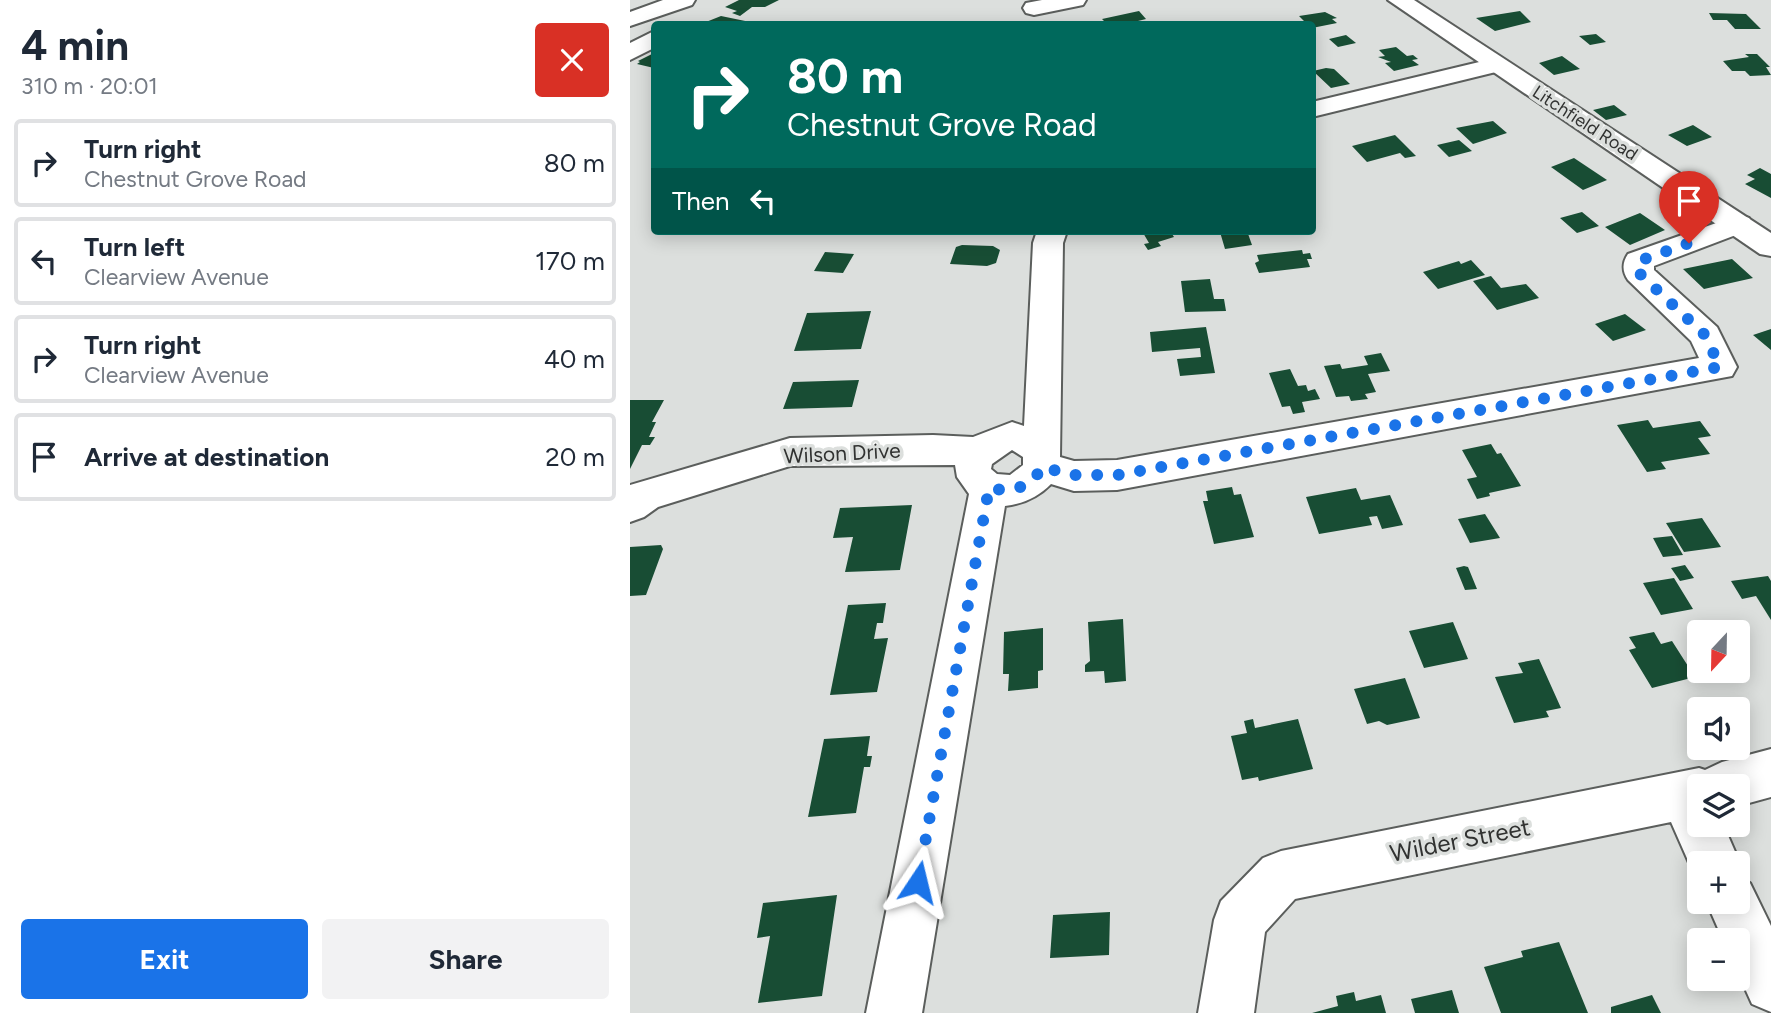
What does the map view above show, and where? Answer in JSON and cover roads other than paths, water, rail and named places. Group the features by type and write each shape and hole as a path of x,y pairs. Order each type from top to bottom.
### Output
{"street":[{"path":"1034,8 1075,0"},
{"name":"Litchfield Road","path":"1399,0 1771,247"},
{"path":"630,19 694,3"},
{"path":"679,21 694,3"},
{"path":"630,53 651,40"},
{"path":"1316,109 1496,65"},
{"path":"894,1013 988,444 1012,436 1024,438 1042,459 1074,475 1117,475 1720,367 1705,335 1639,273 1639,261 1739,224"},
{"path":"984,470 1010,490 1021,487 1038,475 1042,459 1048,243 1051,235"},
{"name":"Wilson Drive","path":"630,506 646,495 790,452 933,449 984,470"},
{"name":"Wilder Street","path":"1750,778 1771,773"},
{"name":"Wilder Street","path":"1226,1013 1240,920 1281,876 1687,794"},
{"path":"1738,914 1771,985"}]}
